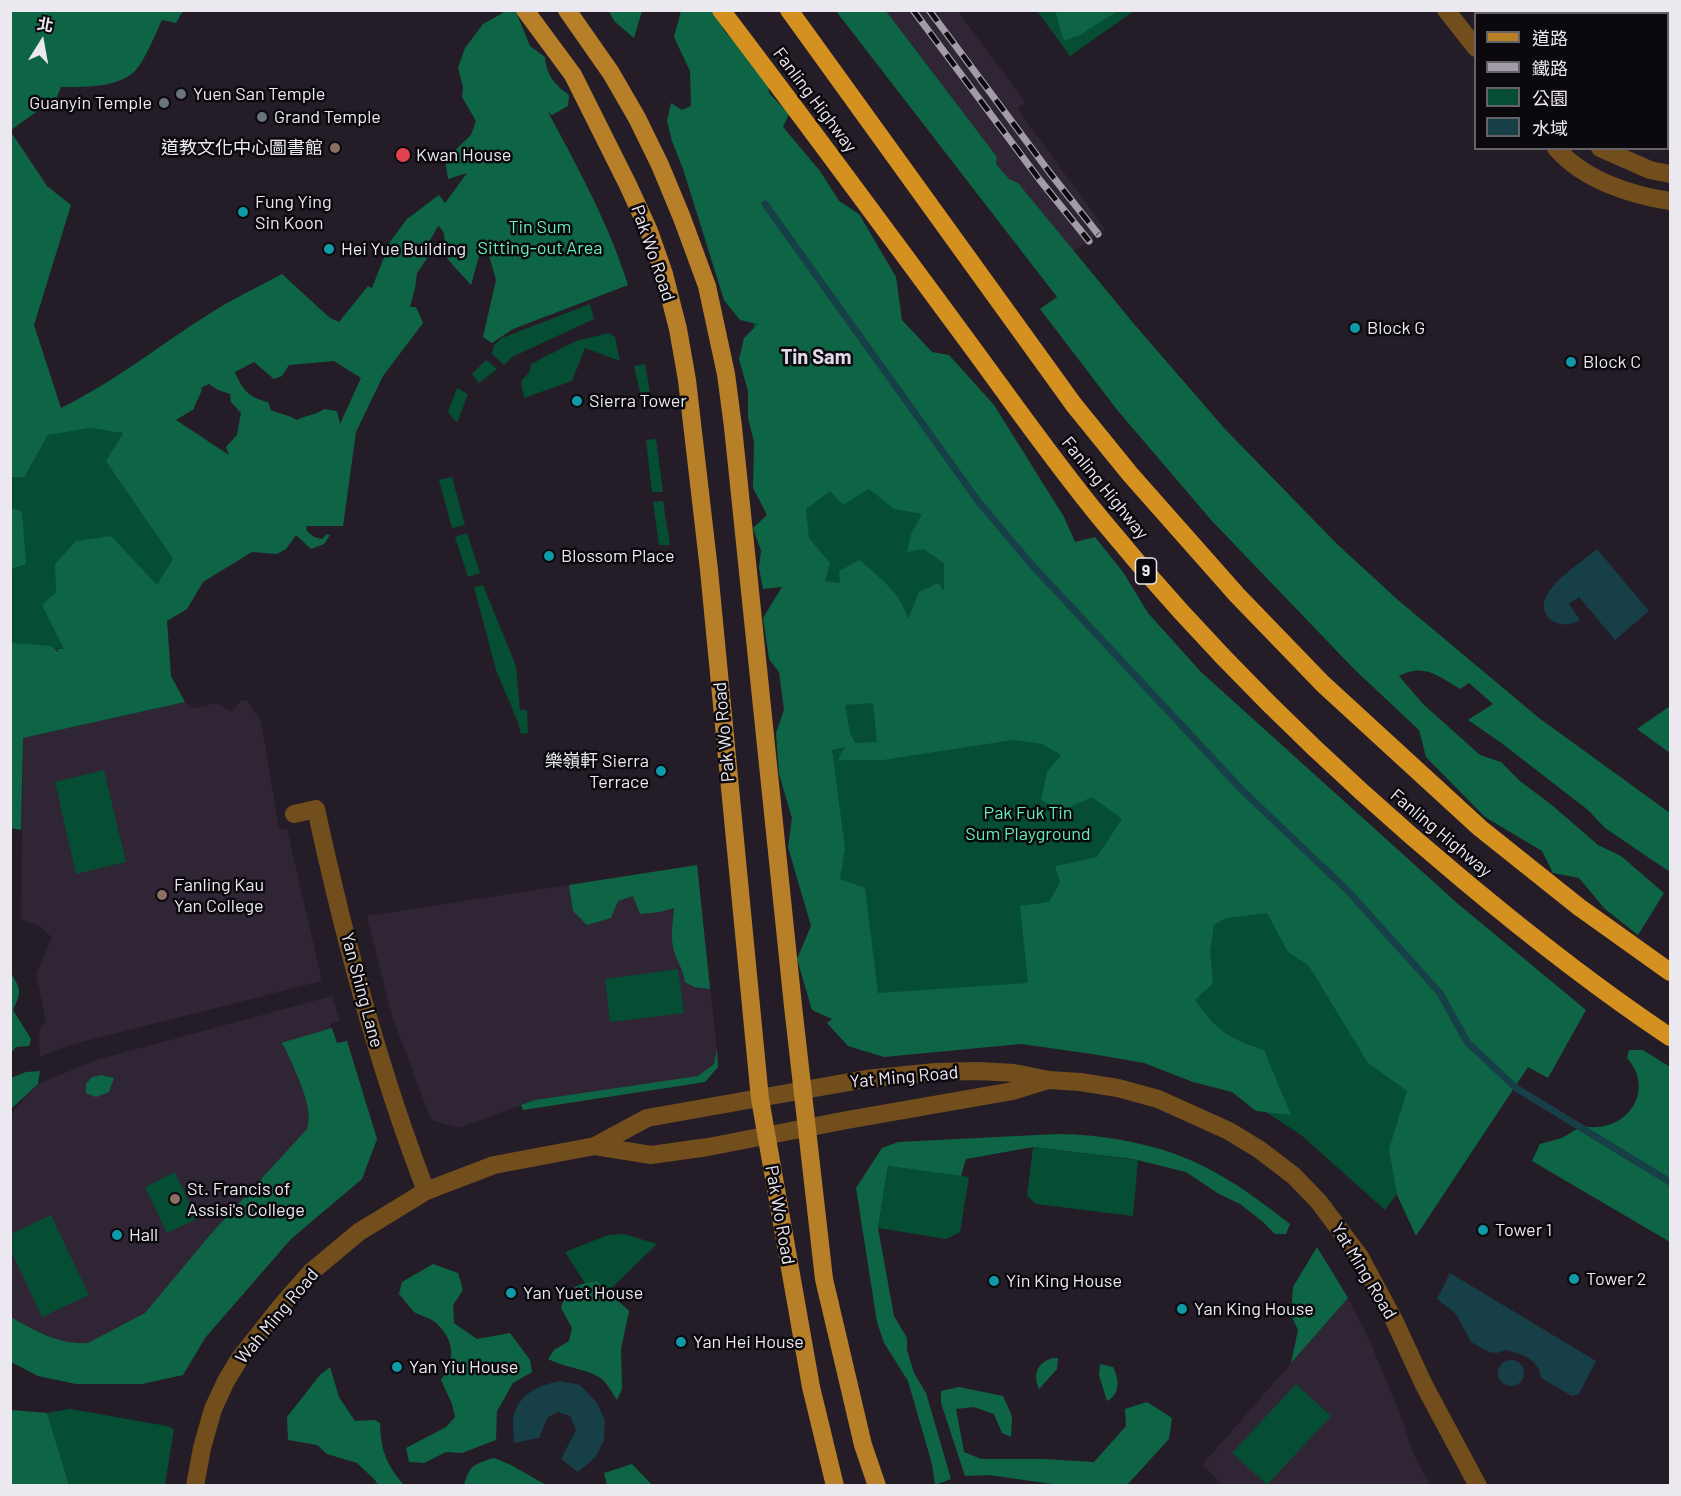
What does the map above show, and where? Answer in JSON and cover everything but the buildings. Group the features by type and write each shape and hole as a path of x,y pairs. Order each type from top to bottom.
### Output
{"highway":[{"name":"Fanling Highway","path":"721,10 1032,431 1102,521 1243,679 1310,745 1440,861 1575,969 1671,1037"},
{"name":"Fanling Highway","path":"789,10 1074,405 1130,474 1237,595 1323,684 1480,828 1579,907 1671,972"}],"main road":[{"name":"Pak Wo Road","path":"525,10 573,75 628,184 649,231 664,274 678,329 687,380 709,570 760,1098 811,1387 835,1485"},
{"name":"Pak Wo Road","path":"567,10 611,73 660,165 707,286 719,337 733,427 793,1006 824,1279 863,1445 877,1485"}],"street":[{"path":"1446,10 1474,45"},
{"path":"1558,150 1565,158 1602,181 1644,196 1671,201"},
{"path":"1604,150 1634,164 1671,174"},
{"name":"Yan Shing Lane","path":"294,814 316,809 352,961 369,1021 405,1137 426,1191"},
{"name":"Yat Ming Road","path":"760,1098 803,1088 935,1072 1014,1073 1049,1080 1108,1086 1158,1099 1229,1131 1260,1150 1294,1176 1332,1218 1360,1257 1395,1320 1430,1396 1478,1485"},
{"name":"Yat Ming Road","path":"766,1135 1012,1091 1049,1080"},
{"name":"Wah Ming Road","path":"195,1485 213,1409 240,1358 311,1272 359,1232 426,1191 494,1165 596,1146 647,1118 760,1098"},
{"name":"Wah Ming Road","path":"596,1146 651,1155 708,1148 766,1135"}],"shaded area":[{"path":"886,11 958,11 1025,102 1017,108 1105,229 1073,252 1018,184 1009,179 996,164 997,157"},
{"path":"1670,11 1670,143 1669,12 1666,12"},
{"name":"Fanling Kau Yan College","path":"241,700 248,701 261,721 279,829 287,829 322,981 70,1045 40,1057 39,1029 46,1021 36,974 52,937 37,925 21,920 23,738 185,702 195,708 217,703 232,712"},
{"path":"697,865 717,1049 714,1064 701,1076 535,1100 459,1128 431,1120 392,1016 367,916"},
{"name":"St. Francis of Assisi's College","path":"332,996 340,1021 330,1024 337,1043 347,1041 377,1139 362,1179 291,1239 205,1338 183,1375 142,1384 76,1384 36,1375 11,1362 10,1120 14,1110 38,1084 96,1060"},
{"path":"1348,1298 1369,1339 1402,1419 1413,1453 1430,1485 1223,1485 1202,1465"}],"green space":[{"path":"11,10 183,11 176,23 162,20 146,55 133,73 108,84 61,87 57,97 11,130"},
{"path":"1055,10 1118,11 1080,35 1064,41"},
{"name":"Tin Sum Sitting-out Area","path":"504,11 516,12 530,46 545,57 552,79 569,95 568,106 552,115 548,112 602,218 628,285 513,329 492,343 483,337 496,280 484,238 471,285 445,255 444,235 438,226 428,244 430,254 417,273 410,307 416,307 423,323 383,376 356,432 343,526 306,526 307,531 314,537 322,539 327,534 330,535 324,544 311,549 296,535 286,549 277,554 252,552 203,582 187,609 167,621 171,676 185,702 23,738 21,830 11,828 11,643 52,646 59,653 57,649 64,649 42,605 56,592 55,564 76,541 111,536 157,585 173,559 106,461 123,433 90,428 48,435 24,478 11,477 11,132 47,186 71,205 34,325 61,408 118,375 236,298 282,274 330,318 339,322 368,286 372,288 390,242 407,219 439,195 445,203 467,173 448,179 445,160 471,135 476,121 462,97 463,87 458,68 465,48 483,24","holes":["334,361 361,378 340,424 337,411 324,409 297,420 271,410 268,402 247,392 235,372 254,362 274,379 282,376 289,365","209,384 230,394 231,402 241,413 237,435 226,447 229,455 176,420 194,409 202,387"]},
{"path":"609,11 642,11 634,38 614,21"},
{"name":"Pak Fuk Tin Sum Playground","path":"681,11 714,11 725,32 767,73 769,93 789,114 783,127 820,171 839,201 859,214 896,277 902,320 932,352 949,355 994,405 1064,517 1075,542 1095,537 1123,572 1148,613 1201,672 1457,903 1586,1010 1548,1078 1528,1067 1416,1236 1397,1195 1389,1149 1407,1091 1368,1063 1309,966 1288,952 1267,913 1226,918 1214,925 1210,952 1213,983 1195,1000 1224,1032 1264,1050 1291,1115 1256,1111 1232,1092 1193,1082 1144,1063 1092,1054 1021,1044 884,1057 848,1046 827,1023 832,1019 812,1010 797,959 811,926 788,847 792,818 779,774 776,733 784,710 779,672 769,659 763,618 782,587 763,589 759,568 761,551 753,528 767,515 753,488 754,442 748,418 748,391 739,359 744,338 758,324 740,320 724,300 672,141 667,121 671,103 682,110 691,106 690,71 674,37","holes":["869,489 894,509 922,514 911,534 907,552 923,549 944,563 944,591 938,583 919,592 908,619 895,593 860,560 839,571 840,583 825,581 830,563 809,538 806,509 830,491 843,505","873,703 877,742 855,743 850,733 845,705","1013,740 1042,744 1061,755 1047,772 1041,800 1062,811 1092,797 1122,819 1097,857 1055,866 1060,882 1049,902 1020,906 1028,983 878,993 865,888 840,879 845,848 832,750 845,747 838,760 883,760"]},
{"path":"836,11 886,11 997,157 996,164 1009,179 1018,183 1134,324 1224,428 1337,544 1398,600 1539,718 1670,813 1670,871 1605,828 1588,810 1468,720 1493,704 1469,683 1460,689 1438,676 1423,671 1408,672 1399,676 1423,704 1480,755 1501,762 1520,781 1598,845 1621,856 1664,893 1638,935 1605,909 1579,878 1553,873 1542,851 1485,817 1426,757 1419,730 1354,669 1212,521 1118,411 1040,309 1057,297"},
{"path":"1037,11 1134,11 1070,56"},
{"name":"Pak Fuk Tin Sum Playground","path":"742,218 942,377 1076,559 1539,997 1385,1210 1301,1135 1243,1097 1152,1058 1015,1039 862,1043 754,329"},
{"path":"590,304 594,319 512,357 504,365 492,354 494,345 502,338"},
{"path":"609,333 615,337 620,361 585,348 572,381 524,398 521,381 529,373 531,364 576,341"},
{"path":"486,360 497,369 479,383 472,374"},
{"path":"645,364 650,392 640,393 634,366"},
{"path":"457,388 468,394 457,423 448,412"},
{"path":"92,425 123,433 107,461 173,559 159,590 64,649 11,646 10,477 24,478 48,435"},
{"path":"656,439 663,492 652,492 646,440"},
{"path":"452,477 465,525 452,528 439,480"},
{"path":"663,501 670,545 659,545 653,502"},
{"path":"11,508 22,511 26,564 11,569"},
{"path":"467,533 480,573 468,577 455,537"},
{"path":"483,585 516,666 520,710 527,710 528,733 521,734 496,670 474,587"},
{"path":"1670,706 1670,753 1637,729"},
{"path":"104,770 126,862 76,874 55,782"},
{"path":"697,865 710,989 694,987 685,982 673,945 674,908 640,914 633,896 618,901 611,918 587,925 573,911 569,885"},
{"path":"678,969 684,1013 610,1022 605,979"},
{"path":"10,972 19,990 13,1010 31,1039 29,1046 16,1047 11,1053"},
{"path":"332,1028 337,1043 347,1041 377,1139 362,1179 291,1239 205,1338 183,1375 142,1384 76,1384 38,1376 11,1362 11,1317 38,1332 57,1339 88,1343 145,1313 210,1235 307,1129 309,1120 306,1100 281,1043"},
{"path":"717,1049 718,1067 705,1082 523,1110 521,1105 535,1100 698,1076 714,1064"},
{"path":"1629,1050 1643,1050 1670,1067 1670,1242 1532,1161 1540,1144 1562,1138 1582,1126 1598,1127 1611,1124 1632,1108 1639,1084 1635,1071 1627,1058"},
{"path":"40,1071 38,1084 11,1109 11,1078 26,1072"},
{"path":"101,1075 114,1078 109,1092 96,1097 86,1093 86,1084 92,1077"},
{"path":"1057,1134 1094,1136 1133,1142 1189,1159 1238,1186 1290,1224 1286,1234 1275,1234 1240,1204 1219,1194 1186,1172 1133,1159 1033,1147 966,1159 961,1176 888,1166 878,1228 894,1316 907,1338 907,1350 914,1373 926,1393 951,1479 935,1485 932,1464 908,1381 884,1343 877,1322 856,1188 882,1148 898,1142"},
{"path":"1033,1147 1138,1160 1133,1216 1036,1204 1027,1196"},
{"path":"888,1166 969,1177 960,1232 946,1239 878,1228"},
{"path":"175,1172 197,1219 167,1233 145,1187"},
{"path":"51,1215 89,1295 42,1317 11,1251 11,1234"},
{"path":"624,1234 657,1244 597,1302 565,1252 608,1235"},
{"path":"1317,1247 1348,1298 1291,1363 1298,1330 1291,1315 1293,1287"},
{"path":"433,1264 458,1273 463,1290 453,1305 454,1323 477,1339 510,1333 530,1360 532,1372 513,1383 497,1411 496,1440 462,1453 446,1452 424,1463 409,1462 406,1448 446,1427 455,1417 441,1380 451,1357 450,1343 435,1322 414,1312 399,1294 402,1282"},
{"path":"597,1281 629,1311 621,1349 622,1389 617,1400 598,1376 548,1359 554,1350 569,1341 572,1328 561,1308 567,1295 578,1286"},
{"path":"1058,1358 1057,1369 1039,1389 1036,1379 1037,1370 1047,1360"},
{"path":"1100,1364 1113,1367 1117,1376 1117,1390 1107,1401 1099,1375"},
{"path":"330,1367 339,1397 355,1421 375,1420 380,1423 386,1457 404,1485 378,1485 357,1463 327,1454 317,1445 288,1440 287,1417 320,1375"},
{"path":"1296,1384 1331,1416 1267,1485 1232,1453"},
{"path":"959,1387 1003,1396 1012,1416 1011,1437 1002,1433 994,1414 974,1407 956,1409 964,1452 981,1459 1094,1462 1126,1426 1125,1409 1147,1402 1172,1418 1169,1439 1127,1485 1066,1486 989,1475 965,1476 941,1403 941,1391"},
{"path":"70,1409 174,1429 165,1485 69,1485 47,1413"},
{"path":"11,1410 47,1413 69,1485 11,1485"},
{"path":"494,1458 546,1485 464,1485 468,1473 474,1466"},
{"path":"632,1464 652,1485 607,1485 604,1473"}],"water":[{"path":"1597,549 1649,611 1615,640 1579,597 1569,604 1580,620 1572,623 1557,623 1551,620 1544,608 1544,601 1548,593 1558,581"},
{"path":"1450,1273 1596,1361 1579,1394 1572,1396 1541,1378 1537,1366 1523,1355 1505,1350 1497,1353 1489,1352 1471,1342 1456,1314 1437,1299"},
{"path":"1511,1360 1520,1364 1524,1373 1520,1382 1511,1386 1502,1382 1498,1373 1502,1364"},
{"path":"560,1381 580,1385 596,1402 605,1420 604,1440 596,1457 578,1472 561,1459 576,1430 570,1416 558,1412 548,1417 539,1438 514,1443 514,1412 519,1403 534,1390"}],"waterway":[{"path":"765,204 978,501 1031,564 1242,790 1348,891 1440,993 1467,1042 1516,1088 1670,1182"}],"railway":[{"path":"913,10 1039,179 1089,241"},
{"path":"929,10 1098,234"}],"place":[{"name":"Yuen San Temple","path":"181,94"},
{"name":"Guanyin Temple","path":"164,103"},
{"name":"Grand Temple","path":"262,117"},
{"name":"道教文化中心圖書館","path":"335,148"},
{"name":"Kwan House","path":"403,155"},
{"name":"Fung Ying Sin Koon","path":"243,212"},
{"name":"Hei Yue Building","path":"329,249"},
{"name":"Block G","path":"1355,328"},
{"name":"Block C","path":"1571,362"},
{"name":"Sierra Tower","path":"577,401"},
{"name":"Blossom Place","path":"549,556"},
{"name":"樂嶺軒 Sierra Terrace","path":"661,771"},
{"name":"Fanling Kau Yan College","path":"162,895"},
{"name":"St. Francis of Assisi's College","path":"175,1199"},
{"name":"Tower 1","path":"1483,1230"},
{"name":"Hall","path":"117,1235"},
{"name":"Tower 2","path":"1574,1279"},
{"name":"Yin King House","path":"994,1281"},
{"name":"Yan Yuet House","path":"511,1293"},
{"name":"Yan King House","path":"1182,1309"},
{"name":"Yan Hei House","path":"681,1342"},
{"name":"Yan Yiu House","path":"397,1367"}],"district":[{"name":"Tin Sam","path":"816,357"}]}
